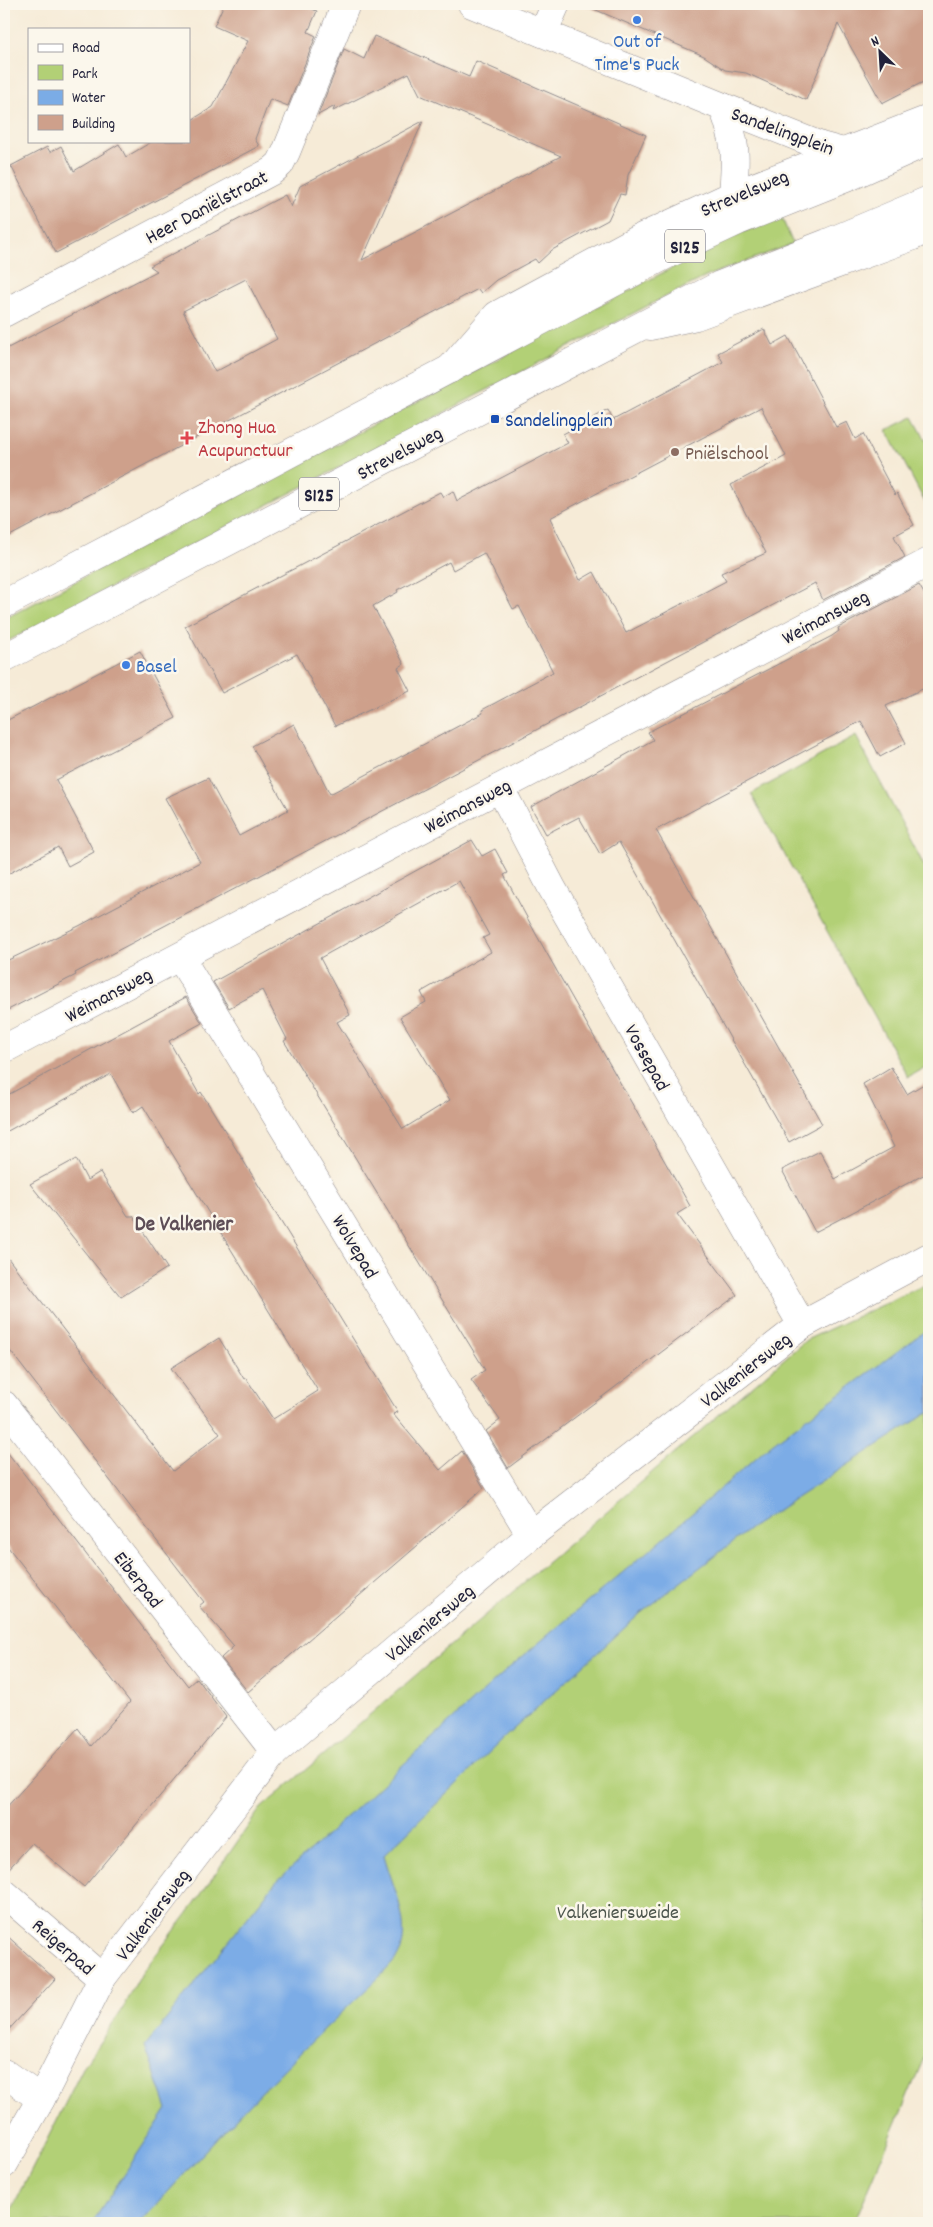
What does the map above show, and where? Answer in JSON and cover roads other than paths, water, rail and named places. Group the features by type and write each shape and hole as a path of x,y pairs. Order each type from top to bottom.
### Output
{"street":[{"name":"Heer Daniëlstraat","path":"4,313 272,171 280,164 346,4"},
{"name":"Sandelingplein","path":"472,4 820,146 843,152"},
{"path":"543,33 556,4"},
{"name":"Sandelingplein","path":"723,107 733,132 736,152 733,196"},
{"name":"Strevelsweg","path":"449,370 497,315 636,240 733,196 929,119"},
{"name":"Strevelsweg","path":"4,604 688,244 738,221 851,176 929,141"},
{"name":"Strevelsweg","path":"4,658 720,285 929,200"},
{"name":"Strevelsweg","path":"633,329 696,316 911,237 929,228"},
{"name":"Weimansweg","path":"4,1048 929,562"},
{"name":"Vossepad","path":"500,788 552,888 802,1325"},
{"name":"Wolvepad","path":"180,957 532,1535"},
{"name":"Valkeniersweg","path":"4,2164 41,2099 102,1978 275,1752 532,1535 802,1325 929,1257"},
{"name":"Eiberpad","path":"4,1405 275,1752"},
{"name":"Reigerpad","path":"4,1894 102,1978"},
{"path":"4,2073 41,2099"}],"water":[{"path":"929,1328 929,1412 755,1525 642,1612 506,1736 384,1855 402,1914 403,1938 401,1950 393,1962 270,2083 140,2223 92,2223 167,2109 145,2046 275,1883 510,1667 772,1444"}],"place":[{"name":"Out of Time's Puck","path":"637,20"},
{"name":"Sandelingplein","path":"495,419"},
{"name":"Zhong Hua Acupunctuur","path":"187,438"},
{"name":"Pniëlschool","path":"675,452"},
{"name":"Basel","path":"126,665"}],"district":[{"name":"De Valkenier","path":"184,1223"}],"park label":[{"name":"Valkeniersweide","path":"618,1911"}]}
